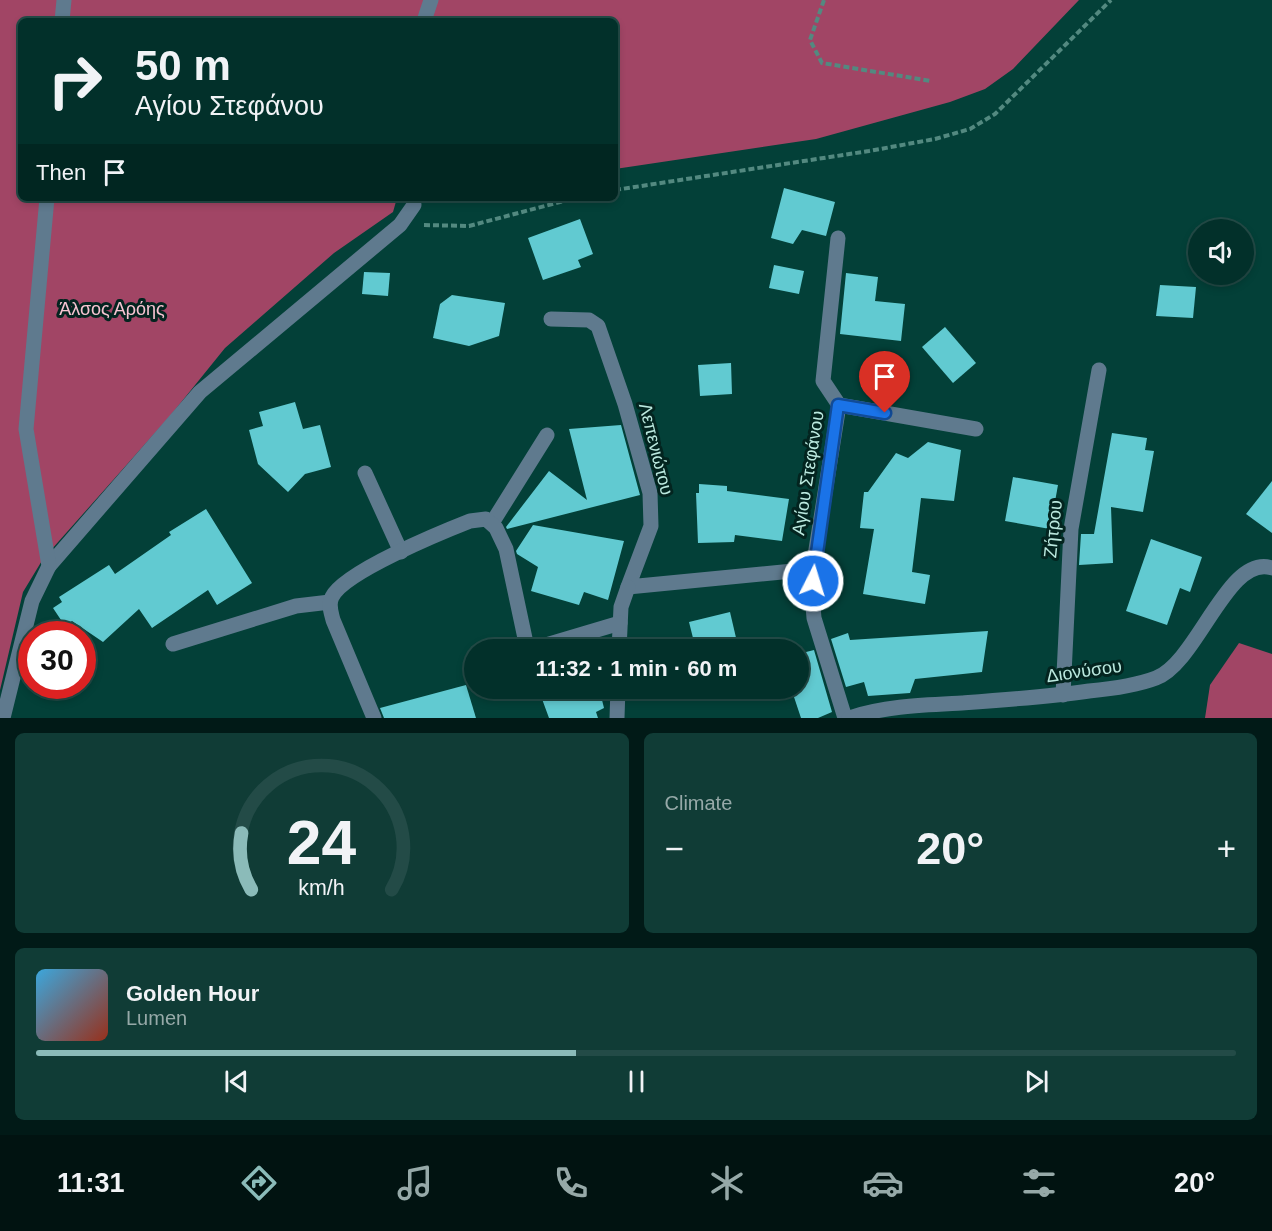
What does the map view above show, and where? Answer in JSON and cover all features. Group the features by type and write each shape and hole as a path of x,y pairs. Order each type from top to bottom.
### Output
{"street":[{"path":"62,18 64,0"},
{"path":"425,18 431,0"},
{"path":"46,201 26,429 49,566"},
{"path":"3,718 32,601 49,566 200,392 400,225 414,205 413,201"},
{"path":"838,238 824,381 838,405"},
{"name":"Λεπενιώτου","path":"551,319 588,320 598,326 648,480 651,526 628,587"},
{"name":"Ζήτρου","path":"1063,695 1071,529 1099,370"},
{"name":"Αγίου Στεφάνου","path":"847,718 814,618 813,569 838,405 976,429"},
{"path":"492,523 547,435"},
{"path":"365,472 401,552"},
{"path":"374,718 333,620 330,602 336,591 353,578 401,552 470,521 482,518 492,523 502,537 526,643 529,646 536,648 620,623"},
{"name":"Διονύσου","path":"847,718 910,706 1063,695 1132,684 1166,674 1185,656 1216,607 1240,577 1258,567 1272,568"},
{"path":"619,639 621,607 628,587 813,569"},
{"path":"173,644 296,606 330,602"},
{"path":"617,718 618,699"}],"path":[{"path":"824,0 810,40 822,63 931,81"},
{"path":"618,190 869,151 935,139 970,129 995,114 1111,0"},
{"path":"400,225 469,226 564,201"}],"green space":[{"name":"Άλσος Αρόης","path":"0,0 1079,0 1013,69 985,89 950,102 816,139 618,169 618,18 18,18 18,201 396,201 393,212 334,253 225,348 170,416 43,559 23,592 0,690"},
{"path":"1239,643 1272,654 1272,718 1205,718 1210,685"}],"building":[{"path":"784,188 835,202 826,236 802,230 793,244 771,238"},
{"path":"580,219 593,254 578,260 581,267 543,280 528,238"},
{"path":"774,265 804,271 799,294 769,288"},
{"path":"364,272 390,273 388,296 362,294"},
{"path":"846,273 878,277 875,301 905,304 901,341 840,334"},
{"path":"1160,285 1196,287 1193,318 1156,316"},
{"path":"452,295 505,303 499,336 469,346 433,338 440,304"},
{"path":"945,327 976,363 953,383 922,347"},
{"path":"731,363 732,394 700,396 698,365"},
{"path":"295,402 303,429 320,425 331,467 305,474 288,492 258,464 249,430 263,426 259,412"},
{"path":"621,425 640,495 507,529 506,527 549,471 587,500 569,429"},
{"path":"1112,433 1147,438 1145,450 1154,451 1143,512 1111,507 1113,563 1079,565 1081,534 1094,534"},
{"path":"928,442 961,450 954,501 921,498 912,572 930,575 925,604 863,594 874,529 860,528 864,492 868,492 896,453 908,458"},
{"path":"1013,477 1058,485 1050,529 1005,521"},
{"path":"1272,481 1272,533 1246,514"},
{"path":"699,484 727,486 727,491 789,499 782,541 735,535 734,542 698,543 696,493 699,493"},
{"path":"206,509 252,583 217,605 208,590 152,628 139,609 103,642 96,637 96,621 62,621 53,608 62,602 59,597 109,565 115,574 171,535 169,532"},
{"path":"533,525 624,541 608,600 584,592 579,605 531,591 538,567 517,554 516,551"},
{"path":"1151,539 1202,557 1190,592 1180,588 1167,625 1126,611"},
{"path":"730,612 736,639 693,639 689,622"},
{"path":"988,631 982,672 915,679 910,693 868,696 864,682 846,687 831,639 848,633 850,640"},
{"path":"814,650 832,712 818,718 801,718 795,699 809,699 809,651"},
{"path":"464,686 464,699 470,699 476,718 384,718 380,708"},
{"path":"542,699 602,699 604,708 596,712 598,718 549,718"}],"route":[{"path":"813,581 838,405 885,413"}]}
